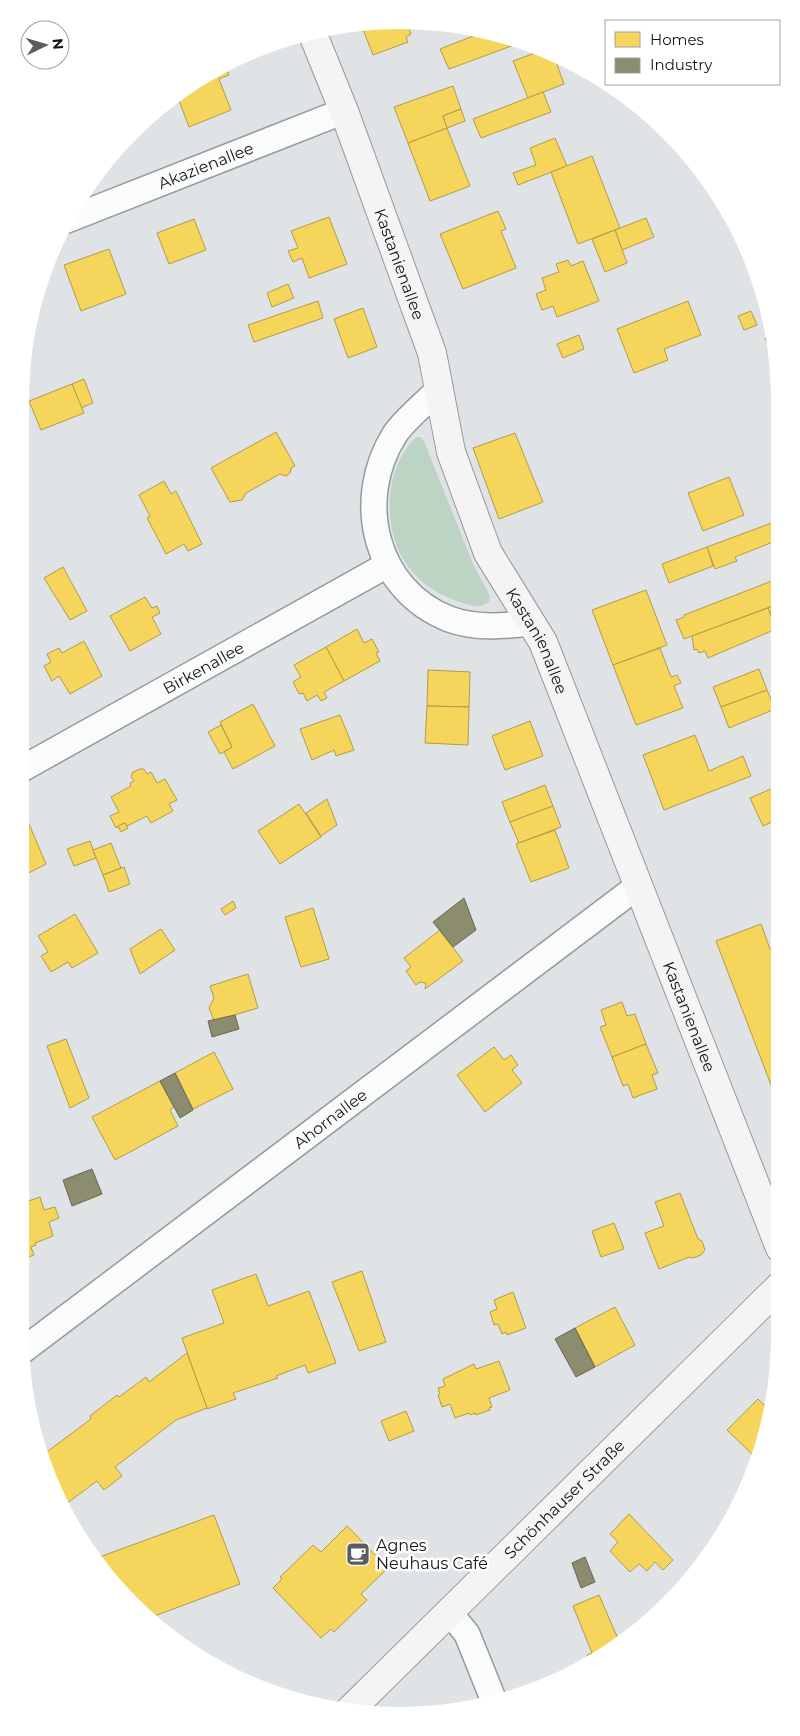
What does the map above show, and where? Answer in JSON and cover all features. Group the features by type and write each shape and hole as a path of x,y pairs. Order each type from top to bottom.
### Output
{"street":[{"name":"Kastanienallee","path":"315,39 344,110 432,352 451,452 488,553 543,642 771,1225"},
{"name":"Akazienallee","path":"77,217 344,110"},
{"path":"440,388 396,434 380,466 372,508 378,540 387,565 411,596 430,611 451,620 492,628 531,623"},
{"name":"Birkenallee","path":"29,765 387,565"},
{"name":"Ahornallee","path":"29,1345 638,886"},
{"name":"Schönhauser Straße","path":"356,1704 771,1295"},
{"path":"450,1612 467,1634 492,1696"}],"green space":[{"path":"416,437 421,437 424,441 473,564 490,596 489,602 485,604 471,606 453,600 426,585 410,569 394,538 390,520 392,483 397,466 405,450"}],"building: Homes":[{"path":"409,29 411,34 406,37 408,42 373,55 364,31"},
{"path":"473,36 512,46 449,69 440,49"},
{"path":"533,54 542,57 557,64 564,84 528,98 513,61"},
{"path":"228,71 229,75 219,79 231,110 189,127 179,101"},
{"path":"453,86 461,109 443,116 447,128 408,143 394,107"},
{"path":"543,92 551,112 481,138 473,119"},
{"path":"461,109 465,121 447,128 443,116"},
{"path":"447,128 470,186 430,201 408,143"},
{"path":"555,138 567,166 518,185 513,173 536,165 530,148"},
{"path":"592,156 620,228 578,244 551,172"},
{"path":"498,211 506,229 501,231 516,268 463,289 440,234"},
{"path":"329,217 347,264 309,278 302,258 293,262 288,251 298,248 291,231"},
{"path":"646,218 654,237 622,250 615,230"},
{"path":"194,219 206,250 169,264 157,233"},
{"path":"615,230 627,263 605,272 592,239"},
{"path":"109,249 126,294 81,311 64,265"},
{"path":"568,260 571,266 583,261 599,301 557,317 553,306 542,310 536,294 546,290 542,278 559,272 556,264"},
{"path":"288,284 294,298 272,307 267,293"},
{"path":"318,301 323,318 254,342 248,325"},
{"path":"688,301 701,335 664,349 668,360 634,373 617,329"},
{"path":"363,308 377,347 348,358 334,319"},
{"path":"751,311 757,325 744,330 738,316"},
{"path":"579,335 584,349 563,358 557,344"},
{"path":"84,379 93,403 81,408 72,384"},
{"path":"72,384 84,413 41,430 29,401"},
{"path":"276,432 295,466 291,468 290,473 286,476 280,474 246,493 242,500 230,502 211,468"},
{"path":"515,433 543,502 499,519 473,448"},
{"path":"729,477 744,515 703,531 688,493"},
{"path":"164,481 171,494 176,491 202,544 188,551 184,544 166,554 147,518 150,516 139,495"},
{"path":"771,523 771,543 735,557 737,561 715,569 707,547"},
{"path":"707,547 713,566 669,583 662,564"},
{"path":"63,567 87,611 70,620 44,578"},
{"path":"771,581 771,607 684,639 676,620 684,617 684,615"},
{"path":"646,590 667,645 613,665 592,610"},
{"path":"145,597 152,608 157,606 160,613 152,617 161,634 130,651 110,616"},
{"path":"768,608 771,616 771,631 708,658 705,651 699,653 697,649 694,650 692,636"},
{"path":"357,629 364,643 372,639 379,652 376,653 380,661 344,681 326,647"},
{"path":"84,641 102,676 70,694 59,676 52,681 44,666 51,662 47,654 59,648 62,653"},
{"path":"326,647 344,681 324,692 327,698 321,701 317,695 307,701 303,693 299,694 293,682 301,677 294,665"},
{"path":"660,648 671,677 677,675 681,683 674,686 683,708 636,725 613,665"},
{"path":"759,669 767,690 721,707 713,687"},
{"path":"428,670 470,672 469,707 427,706"},
{"path":"767,690 771,700 771,711 729,728 721,707"},
{"path":"253,704 275,746 233,769 224,752 232,747 220,722"},
{"path":"427,706 469,707 468,745 425,743"},
{"path":"340,715 354,750 336,756 334,750 312,760 300,729"},
{"path":"530,721 543,756 505,770 492,736"},
{"path":"221,725 232,747 220,754 208,732"},
{"path":"695,735 709,771 743,756 751,776 664,810 643,755"},
{"path":"144,769 147,774 151,772 157,783 165,779 177,800 169,804 173,811 151,823 147,816 127,826 125,823 116,828 110,816 119,812 111,797 131,786 130,783 134,781 131,777 133,772"},
{"path":"545,785 553,806 510,822 502,802"},
{"path":"771,789 771,822 763,826 750,798"},
{"path":"327,799 337,825 321,836 306,813"},
{"path":"299,804 321,837 280,864 258,831"},
{"path":"553,806 561,827 519,843 510,822"},
{"path":"125,823 128,828 121,832 118,826"},
{"path":"29,824 46,864 29,873"},
{"path":"555,830 569,868 531,882 516,844"},
{"path":"90,841 96,858 74,866 67,849"},
{"path":"111,843 121,868 103,875 93,850"},
{"path":"124,867 130,884 109,892 103,875"},
{"path":"233,901 236,908 225,915 221,909"},
{"path":"313,908 329,959 301,967 285,917"},
{"path":"75,914 98,953 72,968 68,962 51,972 41,956 48,952 38,936"},
{"path":"761,924 771,948 771,1085 716,941"},
{"path":"161,929 175,950 140,974 130,949"},
{"path":"440,930 463,961 425,989 426,983 420,982 416,985 406,971 411,967 404,958"},
{"path":"248,974 258,1008 214,1021 209,1008 214,998 210,986"},
{"path":"622,1002 627,1016 635,1014 646,1044 612,1057 600,1027 606,1025 601,1010"},
{"path":"66,1039 89,1098 70,1108 47,1046"},
{"path":"646,1044 658,1073 652,1075 657,1089 633,1098 628,1084 623,1086 612,1057"},
{"path":"494,1047 504,1060 511,1055 518,1065 512,1070 522,1083 485,1112 457,1075"},
{"path":"214,1052 233,1089 193,1109 175,1073"},
{"path":"160,1081 174,1107 170,1110 178,1126 115,1160 92,1117"},
{"path":"680,1193 698,1239 702,1241 705,1250 701,1255 693,1258 689,1257 659,1269 645,1233 664,1226 655,1202"},
{"path":"40,1197 44,1210 55,1207 59,1218 49,1222 53,1236 35,1243 36,1245 31,1247 34,1255 29,1257 29,1201"},
{"path":"614,1223 624,1249 601,1257 592,1231"},
{"path":"362,1271 386,1342 359,1351 332,1282"},
{"path":"256,1274 268,1306 309,1291 336,1363 308,1373 305,1365 276,1376 278,1378 233,1393 236,1399 207,1409 182,1338 224,1323 212,1290"},
{"path":"513,1292 526,1328 507,1335 506,1332 502,1334 498,1324 494,1325 490,1312 497,1309 494,1300"},
{"path":"615,1307 635,1345 595,1367 575,1328"},
{"path":"187,1353 207,1408 176,1420 115,1467 122,1476 104,1490 97,1481 68,1502 47,1452 91,1419 90,1416 117,1395 119,1397 146,1377 149,1382"},
{"path":"499,1361 510,1390 489,1398 492,1407 489,1408 490,1410 476,1415 475,1413 470,1415 469,1413 455,1418 450,1404 442,1407 438,1388 445,1386 443,1379 474,1364 476,1369"},
{"path":"758,1399 764,1405 752,1454 727,1430"},
{"path":"406,1411 414,1431 389,1441 381,1421"},
{"path":"629,1514 673,1560 663,1570 655,1562 647,1571 639,1564 630,1572 610,1551 618,1542 610,1534"},
{"path":"214,1515 240,1584 156,1616 137,1599 101,1556"},
{"path":"347,1526 388,1568 361,1594 367,1600 334,1632 331,1629 321,1638 273,1588 282,1579 280,1577 313,1545 321,1552"},
{"path":"599,1595 617,1637 588,1657 587,1655 592,1653 573,1606"}],"building: Industry":[{"path":"464,898 476,930 453,947 433,922"},
{"path":"235,1015 239,1029 212,1037 208,1021"},
{"path":"175,1073 193,1110 180,1118 160,1081"},
{"path":"92,1169 102,1194 72,1206 63,1180"},
{"path":"575,1328 595,1367 576,1377 555,1339"},
{"path":"585,1557 595,1582 581,1588 572,1563"}],"place":[{"name":"Agnes Neuhaus Café","path":"358,1554"}]}
